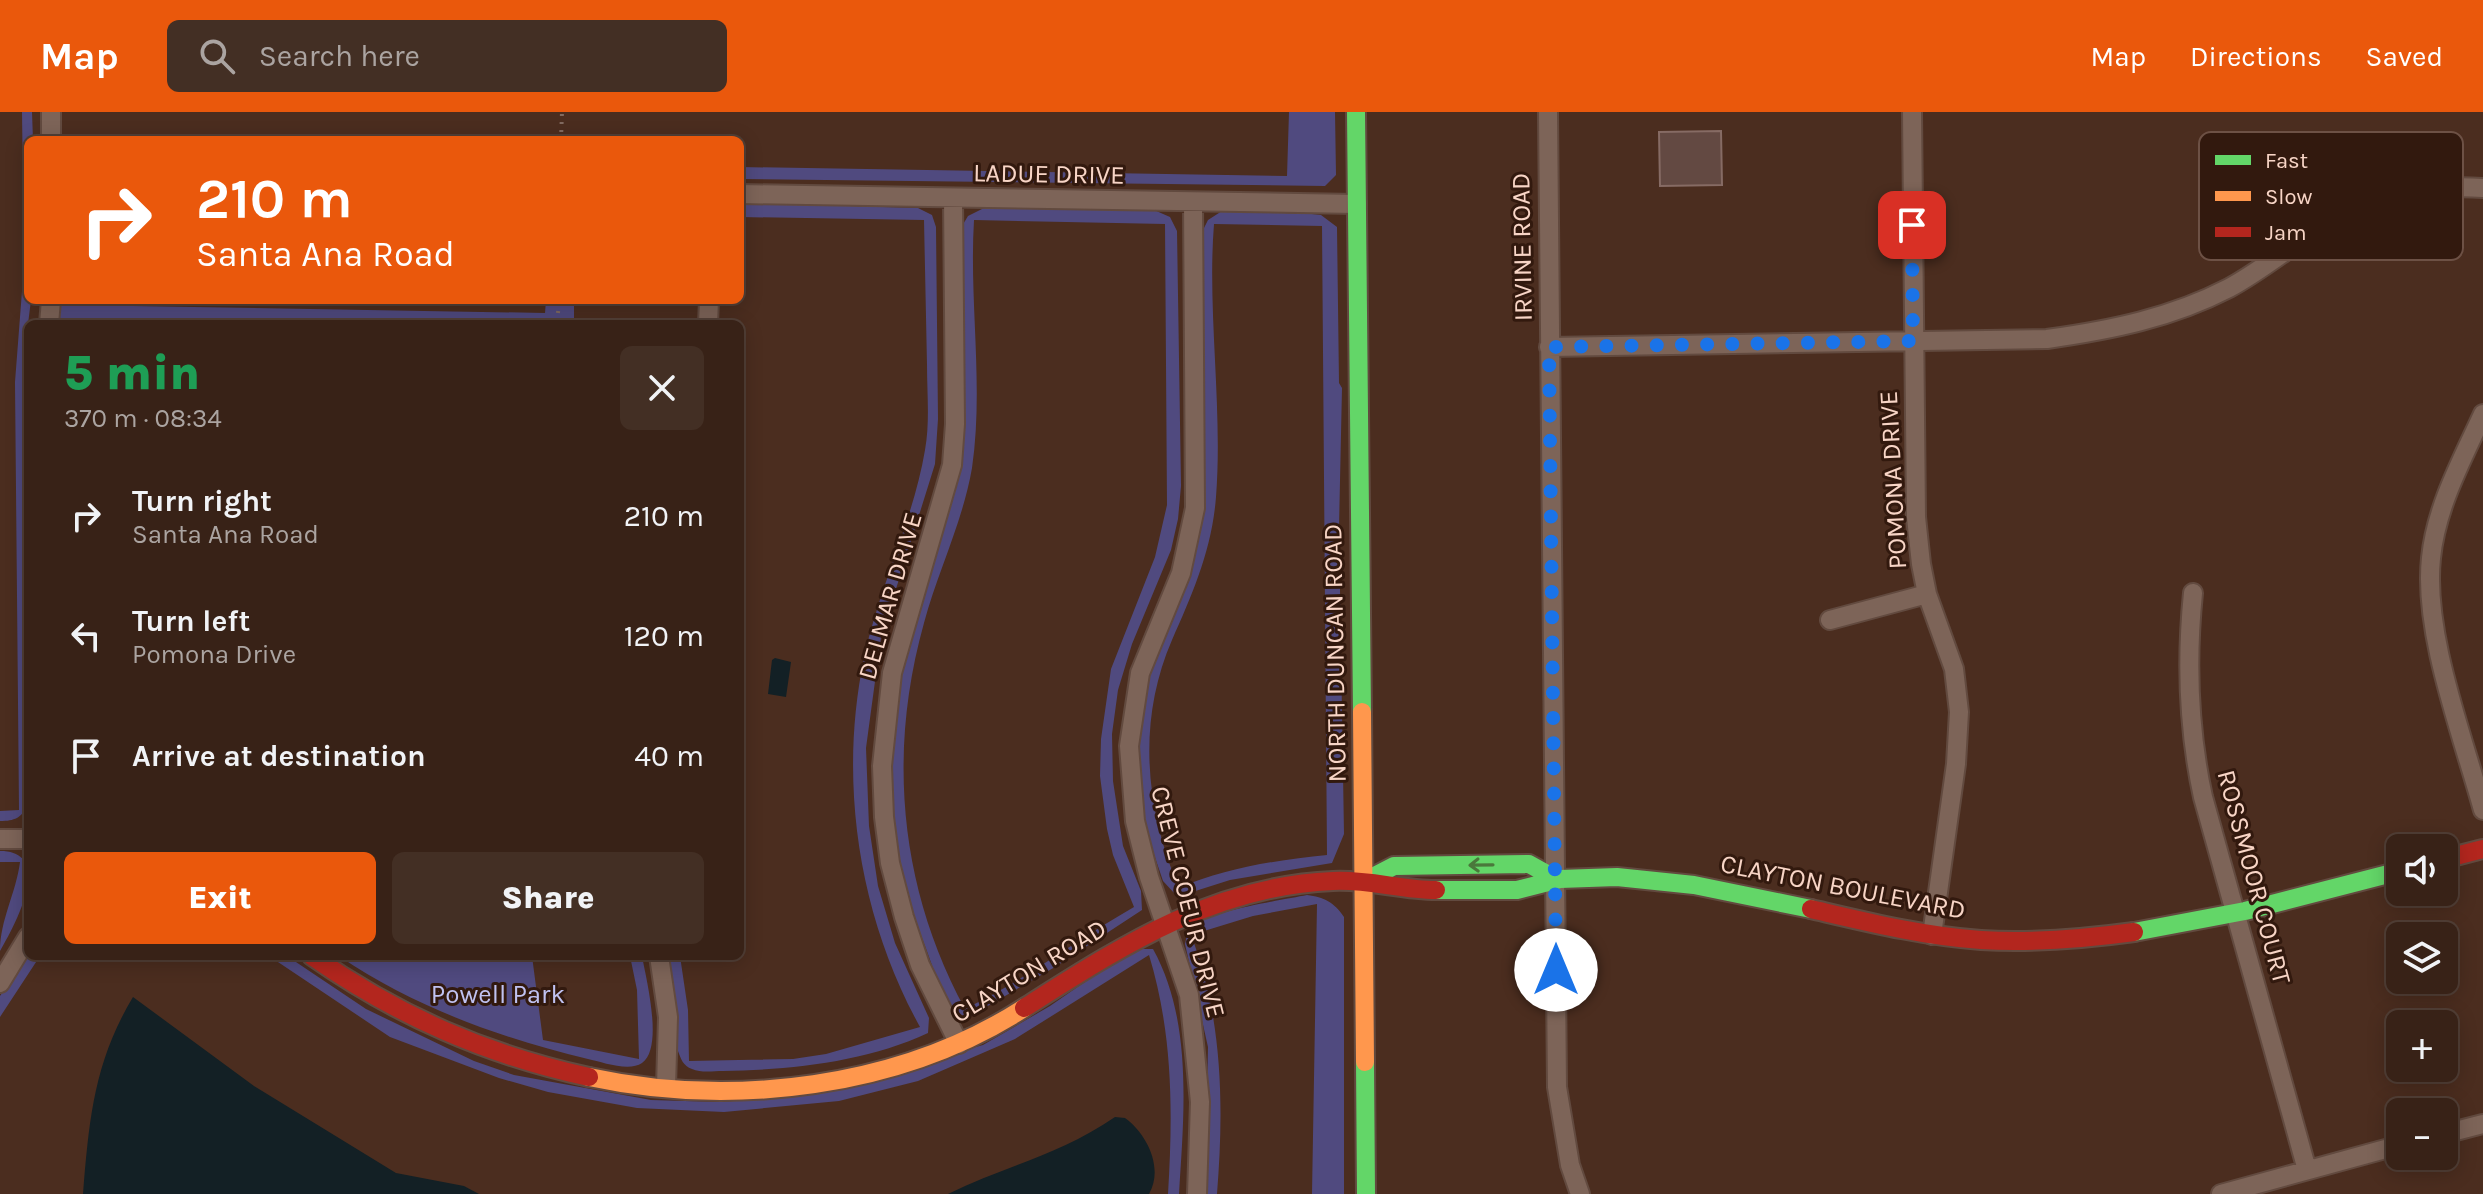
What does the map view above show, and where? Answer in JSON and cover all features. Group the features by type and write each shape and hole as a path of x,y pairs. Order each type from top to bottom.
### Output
{"street":[{"path":"51,112 51,136"},
{"name":"NORTH DUNCAN ROAD","path":"1356,112 1366,1194"},
{"name":"IRVINE ROAD","path":"1548,112 1557,1087 1570,1165 1580,1194"},
{"name":"POMONA DRIVE","path":"1912,112 1916,517 1927,594 1954,669 1959,712 1956,764 1932,935"},
{"path":"2463,187 2483,188"},
{"name":"LADUE DRIVE","path":"744,194 1357,204"},
{"name":"DELMAR DRIVE","path":"953,198 955,424 952,465 892,673 882,766 888,847 904,917 920,965 959,1044"},
{"name":"CREVE COEUR DRIVE","path":"1193,202 1195,508 1181,573 1140,673 1129,746 1135,821 1189,995 1197,1049 1200,1102 1197,1194"},
{"path":"1549,347 2047,339 2105,331 2154,319 2228,288 2274,260"},
{"path":"2483,414 2439,518 2430,577 2432,610 2444,669 2483,810"},
{"name":"ROSSMOOR COURT","path":"2193,593 2188,644 2192,746 2203,797 2307,1170"},
{"path":"1830,620 1927,594"},
{"path":"0,839 24,839"},
{"path":"2458,855 2483,849"},
{"name":"CLAYTON BOULEVARD","path":"1363,882 1394,866 1529,864 1556,879 1626,879 1715,888 1932,935 2021,941 2107,938 2237,914 2386,875"},
{"name":"CLAYTON ROAD","path":"318,960 379,999 434,1027 485,1048 542,1066 608,1080 666,1087 745,1089 814,1083 864,1074 959,1044 1026,1009 1124,945 1166,924 1243,896 1301,884 1363,882"},
{"path":"0,983 24,944"},
{"path":"660,960 668,1017 666,1087"},
{"path":"2458,1130 2483,1124"},
{"path":"2221,1194 2386,1149"}],"path":[{"path":"561,136 562,112"},
{"path":"558,313 559,304"}],"green space":[{"path":"22,112 32,112 33,136 24,136 24,265"},
{"path":"1289,112 1335,112 1336,175 1325,186 744,179 744,167 1287,176"},
{"path":"744,203 918,208 932,215 936,227 938,419 935,464 881,637 866,748 869,826 878,886 895,943 929,1018 928,1033 854,1058 775,1069 696,1070 686,1066 678,1051 668,960 681,960 688,1010 689,1061 793,1059 826,1054 920,1027 882,940 869,894 859,848 853,753 856,705 870,632 913,502 927,439 924,220 744,217"},
{"path":"984,208 1154,210 1170,217 1177,231 1181,486 1171,550 1132,644 1118,690 1112,734 1113,781 1123,846 1141,891 1142,910 1055,967 967,1018 952,1005 940,986 912,908 895,829 891,749 900,669 951,500 961,455 962,226 968,216","holes":["974,220 1165,224 1167,505 1155,557 1111,669 1101,739 1100,776 1107,829 1113,855 1134,907 965,1009 926,917 906,820 904,772 912,673 924,623 963,507 972,468 977,406"]},
{"path":"1222,211 1312,214 1321,215 1337,227 1339,383 1342,388 1339,528 1344,834 1332,863 1230,880 1186,894 1175,894 1163,881 1141,816 1135,749 1144,680 1190,570 1205,495 1203,230 1208,220","holes":["1214,224 1322,226 1327,855 1252,866 1179,888 1159,827 1153,796 1150,733 1161,671 1200,570 1214,516 1218,463 1212,291"]},
{"path":"24,265 24,304 30,304 28,320 24,320 24,811 17,818 0,821 0,811 19,810 15,382"},
{"path":"61,304 545,313 546,304 574,304 574,320 59,320"},
{"path":"0,851 17,854 24,861 24,899 0,951 20,862 0,862"},
{"path":"1307,895 1328,901 1344,917 1344,1194 1312,1194 1317,904 1253,916 1191,935 1210,998 1219,1063 1217,1194 1205,1194 1208,1047 1185,944 1187,933 1200,921 1213,916"},
{"path":"1139,949 1153,949 1166,977 1175,1006 1183,1068 1179,1194 1168,1194 1171,1133 1167,1044 1149,955 1015,1039 918,1081 839,1101 724,1112 637,1108 548,1092 499,1078 390,1037 275,960 293,960 366,1009 474,1061 514,1075 651,1100 719,1102 793,1097 983,1045 1050,1006"},
{"path":"24,960 37,960 0,1017 0,996"},
{"name":"Powell Park","path":"345,960 533,960 543,1040 639,1059 637,990 631,960 643,960 652,1012 652,1043 642,1063 630,1067 555,1051 459,1019"}],"shaded area":[{"path":"772,660 791,662 786,697 768,694"},
{"path":"133,997 254,1086 396,1173 464,1186 479,1194 83,1194 91,1116 102,1068"},
{"path":"1115,1117 1125,1118 1133,1125 1151,1152 1155,1173 1149,1194 948,1194 1053,1151"}],"building":[{"path":"1721,131 1722,185 1660,186 1659,132"}],"traffic: fast":[{"path":"1356,112 1362,712"},
{"path":"1363,882 1394,866 1529,864 1556,879"},
{"path":"2134,932 2245,911 2386,875"},
{"path":"1436,890 1517,890 1560,879 1617,877 1694,885 1811,909"},
{"path":"1365,1062 1366,1194"}],"traffic: slow":[{"path":"1362,712 1365,1062"},
{"path":"589,1077 700,1091 757,1090 814,1084 870,1073 924,1057 976,1035 1024,1008"}],"traffic: jam":[{"path":"2458,855 2483,849"},
{"path":"1024,1008 1170,923 1248,894 1289,885 1333,881 1436,890"},
{"path":"1811,909 1916,932 1981,940 2058,940 2134,932"},
{"path":"318,960 377,997 444,1031 515,1057 589,1077"}],"route":[{"path":"1556,970 1549,347 1913,341 1912,225"}]}
